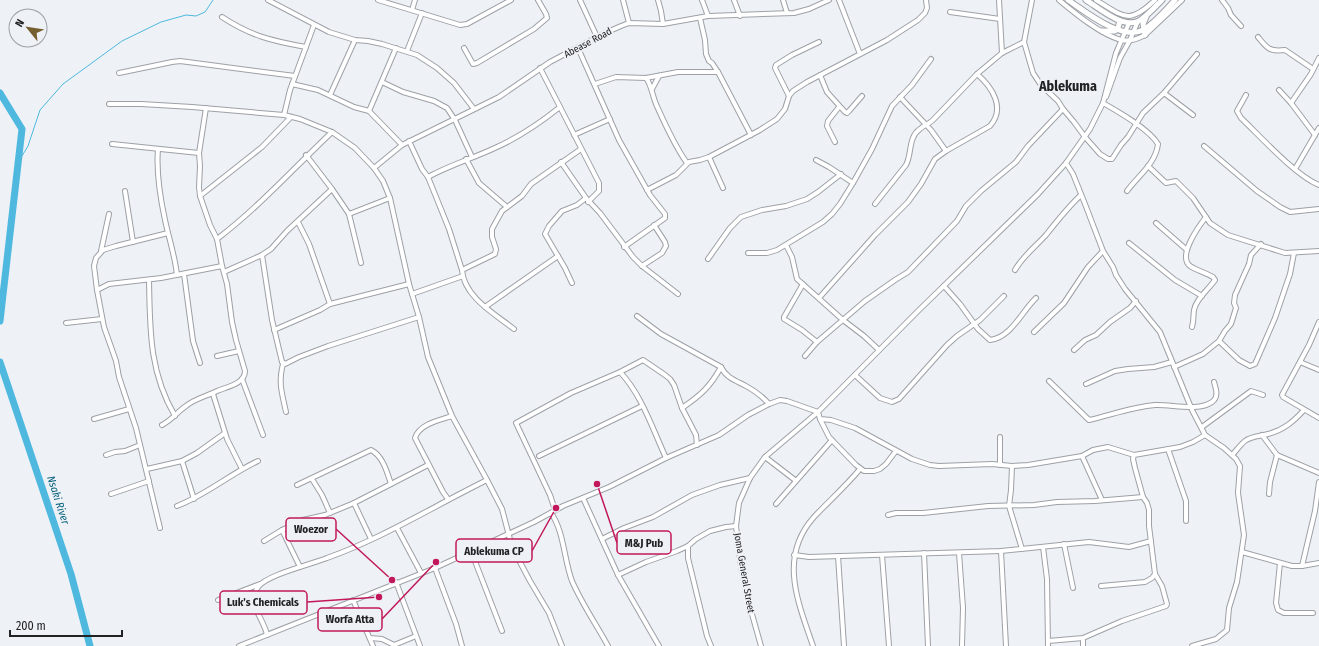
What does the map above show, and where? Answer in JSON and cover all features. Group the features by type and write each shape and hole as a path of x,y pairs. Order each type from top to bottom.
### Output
{"main road":[{"path":"1068,0 1117,30 1133,33 1144,32 1175,0"},
{"path":"1086,0 1120,21 1130,23 1138,21 1162,0"},
{"path":"1144,32 1143,21 1150,11"},
{"path":"1117,30 1120,21"},
{"path":"1102,31 1112,32 1117,30"}],"street":[{"path":"268,0 314,25 333,33 355,40 368,41 408,51 421,57 449,78 474,109"},
{"path":"378,0 463,25 511,0"},
{"path":"412,10 415,0"},
{"path":"464,48 470,61 473,64 477,63 534,29 547,18 538,0"},
{"path":"580,0 597,37"},
{"path":"623,0 629,24"},
{"path":"658,0 663,24"},
{"path":"702,0 708,16"},
{"path":"734,0 740,16"},
{"path":"783,0 787,13"},
{"name":"Abease Road","path":"374,168 402,145 455,120 507,92 540,68 613,29 629,24 663,24 708,16 740,16 787,13 809,9 830,0"},
{"path":"839,0 860,54"},
{"path":"647,190 676,175 687,163 709,157 751,135 778,118 785,110 789,96 793,91 887,40 922,17 927,8 926,0"},
{"path":"999,0 1002,54"},
{"path":"1032,0 1024,42 1033,73 1041,85 1058,101 1100,154 1110,160 1144,113 1197,54"},
{"path":"1059,0 1102,31 1122,40 1139,39 1144,32 1182,0"},
{"path":"1096,0 1122,15 1133,16 1142,12 1155,0"},
{"path":"1222,0 1231,15 1241,26"},
{"path":"950,12 959,12 1000,19"},
{"path":"408,51 422,13"},
{"path":"222,17 257,36 269,40 306,47"},
{"path":"700,18 705,40 706,54 709,61 718,72 751,135"},
{"path":"1104,101 1108,95 1120,58 1138,21"},
{"path":"1104,101 1116,53 1130,23"},
{"path":"284,115 292,84 314,25"},
{"path":"1258,37 1273,51 1285,50 1313,69"},
{"path":"330,95 355,40"},
{"path":"789,96 775,68 776,65 792,55 819,42"},
{"path":"875,204 906,165 915,134 926,126 977,74 1002,54 1024,42"},
{"path":"369,111 396,48"},
{"path":"578,48 619,140 647,190 658,207 665,214 665,218 624,247"},
{"path":"1291,103 1319,58"},
{"path":"748,253 770,252 823,222 832,214 853,183 872,149 889,112 931,60"},
{"path":"119,73 180,61 295,76"},
{"path":"540,68 591,166 600,187 599,191 587,200 562,211 546,230 546,237 572,283"},
{"path":"595,84 616,76 646,78 678,72 718,72"},
{"path":"819,298 875,235 908,202 921,184 931,164 946,151 990,126 996,117 998,103 983,79 977,74"},
{"path":"820,75 826,90 839,107 847,113 862,96"},
{"path":"652,89 659,76"},
{"path":"646,78 652,89 653,98 658,110 675,145 687,163"},
{"path":"382,82 403,92 440,104 450,111 472,157"},
{"path":"292,84 318,90 354,107 369,111 402,145"},
{"path":"1279,90 1291,103 1315,135"},
{"path":"1164,92 1193,115"},
{"path":"1246,96 1237,111 1238,113 1295,169 1307,179 1319,185"},
{"path":"900,98 926,126 946,151"},
{"path":"1104,101 1130,119 1158,144 1157,150 1148,166 1127,191"},
{"name":"Joma General Street","path":"761,646 748,600 741,567 736,526 739,503 750,478 765,457 818,412 1038,194 1066,163 1085,137 1104,101"},
{"path":"109,104 141,104 206,108 284,115 313,123 332,132 355,148 374,168 383,181 390,198 408,284 419,317 428,357 452,416 502,509 508,534 515,552 549,613 562,646"},
{"path":"428,177 466,159 496,148 521,135 560,107"},
{"path":"835,142 827,126 828,121 839,107"},
{"path":"162,424 175,416 186,405 213,394 245,376 232,322 228,289 217,239 200,196 199,154 206,108"},
{"path":"805,356 817,342 875,293 908,272 958,221 966,206 981,191 1016,162 1028,146 1063,109"},
{"path":"200,196 262,147 291,117"},
{"path":"574,135 610,119"},
{"path":"1295,169 1319,128"},
{"path":"217,239 263,200 306,155 332,132"},
{"path":"410,141 422,169 428,177 449,229 463,276 470,291 485,307 514,329"},
{"path":"112,144 199,154"},
{"path":"1204,146 1257,191 1280,207 1290,212 1319,209"},
{"path":"158,149 157,169 161,196 168,233 174,254 177,275"},
{"path":"462,270 495,254 496,249 492,237 492,229 502,211 522,196 531,184 581,149"},
{"path":"306,155 349,214 361,262"},
{"path":"709,157 724,188"},
{"path":"466,159 479,183 507,207"},
{"path":"816,160 841,174 853,183"},
{"path":"561,162 587,200 600,213 624,247 642,266 678,294"},
{"path":"1066,163 1072,174 1103,251 1121,283 1160,332 1191,407 1205,435 1232,455 1238,462 1241,470 1238,493 1244,535 1237,582 1229,608 1227,630 1216,639 1192,646"},
{"path":"1148,166 1166,183 1176,181 1193,198 1214,227 1228,235 1279,251 1319,252"},
{"path":"708,259 730,228 741,217 762,210 786,206 807,199 841,174"},
{"path":"224,272 262,255 271,249 332,189"},
{"path":"125,191 133,242"},
{"path":"1015,270 1025,255 1044,236 1067,208 1081,196"},
{"path":"349,214 390,198"},
{"path":"101,252 109,214"},
{"path":"1192,327 1196,305 1215,280 1190,265 1186,259 1186,250 1206,217"},
{"path":"298,222 309,244 330,304"},
{"path":"1156,223 1186,250"},
{"path":"642,266 662,252 666,246 654,225"},
{"path":"160,528 147,470 119,377 116,361 102,319 94,266 96,258 106,249 168,233"},
{"path":"1129,243 1175,280 1202,296"},
{"path":"786,244 793,262 797,279 879,350"},
{"path":"1174,366 1203,354 1219,341 1232,321 1236,308 1234,303 1235,295 1249,264 1251,255 1260,244"},
{"path":"1034,332 1064,303 1088,267 1103,251"},
{"path":"1219,341 1239,360 1250,366 1255,364 1275,318 1290,274 1294,252"},
{"path":"262,255 271,315 283,364 280,380 286,412"},
{"path":"485,307 558,256"},
{"path":"97,290 109,284 149,280 222,266"},
{"path":"184,274 193,341 200,363"},
{"path":"412,294 463,276"},
{"path":"149,280 153,356 164,393 175,416"},
{"path":"274,330 320,310 330,304 408,284"},
{"path":"803,284 784,319 806,332 817,342"},
{"path":"944,286 978,330 990,340 1000,338 1015,324 1036,298"},
{"path":"855,375 880,398 892,402 898,399 947,345 986,314 1004,296"},
{"path":"1074,350 1085,340 1096,335 1136,301"},
{"path":"637,316 661,334 721,367 723,372 730,378 759,394 769,404"},
{"path":"283,364 287,364 299,357 362,334 419,317"},
{"path":"66,323 102,319"},
{"path":"1319,322 1318,329 1282,395 1319,418"},
{"path":"217,356 239,351"},
{"path":"556,510 516,423 571,393 620,372 641,360 646,361 670,379 676,390 682,408 696,435 697,445"},
{"path":"1086,384 1114,372 1128,369 1154,367 1172,362"},
{"path":"1300,362 1319,370"},
{"path":"682,408 708,387 721,367"},
{"path":"620,372 631,385 666,458"},
{"path":"242,379 263,435"},
{"path":"1050,381 1089,420 1122,411 1154,405 1177,405 1191,407 1208,403 1214,400 1217,394 1214,382"},
{"path":"1202,427 1251,391 1263,395"},
{"path":"213,394 225,432 242,469"},
{"path":"239,646 396,582 435,568 556,510 608,487 666,458 723,434 748,415 780,400 818,412 827,435 860,469 869,472 880,469 896,451"},
{"path":"539,456 642,406"},
{"path":"94,419 129,409"},
{"path":"1232,455 1245,441 1273,433 1289,424 1304,410"},
{"path":"448,499 428,465 415,438 416,434 422,428 452,416"},
{"path":"820,419 831,420 855,428 916,462 930,465 1012,466 1041,464 1082,456 1093,450 1108,447 1134,455 1187,445 1205,435"},
{"path":"147,470 182,461 197,453 225,432"},
{"path":"1262,435 1277,454 1319,473"},
{"path":"1000,437 1000,465"},
{"path":"776,504 795,480 832,440"},
{"path":"106,455 118,451 125,451 140,445"},
{"path":"1168,449 1186,501 1186,521"},
{"path":"297,485 371,450 379,457 392,484"},
{"path":"1269,494 1270,482 1277,454"},
{"path":"1048,641 1083,638 1122,621 1166,606 1167,604 1162,586 1155,574 1153,566 1148,503 1143,497 1133,464 1134,455"},
{"path":"1082,456 1102,500"},
{"path":"765,457 795,480"},
{"path":"182,461 194,499"},
{"path":"177,506 194,499 242,469 258,461"},
{"path":"264,541 303,520 330,513 354,503 428,465"},
{"path":"1012,466 1009,506 1022,549"},
{"path":"813,646 796,592 794,555 800,538 813,518 860,469"},
{"path":"602,539 624,528 653,517 692,495 720,485 750,478"},
{"path":"312,479 322,495 330,513"},
{"path":"218,600 260,584 266,580 327,558 397,528 448,499 487,480"},
{"path":"111,494 149,481"},
{"path":"1302,566 1315,511 1319,482"},
{"path":"888,515 896,513 923,513 1069,501 1143,497"},
{"path":"583,498 618,575 659,646"},
{"path":"354,503 371,539"},
{"path":"551,513 556,522 572,581 608,646"},
{"path":"618,575 646,562 688,546 696,539 710,531 736,526"},
{"path":"397,528 421,573"},
{"path":"282,530 300,567"},
{"path":"794,555 809,557 959,553 1001,551 1089,542 1129,547 1151,541"},
{"path":"1064,544 1073,588"},
{"path":"688,546 688,558 707,636 711,646"},
{"path":"1043,546 1047,579 1048,646"},
{"path":"471,551 502,631"},
{"path":"1001,551 1006,646"},
{"path":"1242,552 1280,563 1302,566 1319,563"},
{"path":"924,553 928,646"},
{"path":"959,553 963,608 962,646"},
{"path":"882,555 889,646"},
{"path":"838,556 844,646"},
{"path":"1280,563 1276,603 1278,610 1284,613 1313,613"},
{"path":"435,568 456,624 462,646"},
{"path":"1101,586 1145,582 1152,578 1155,574"},
{"path":"396,582 420,646"},
{"path":"260,584 254,595 253,602 267,634"},
{"path":"353,600 370,638 371,645"},
{"path":"370,638 382,639 394,645 416,636"},
{"path":"1083,638 1083,646"}],"waterway":[{"path":"22,156 28,146 40,110 63,84 122,41 161,22 186,15 196,16 205,12 213,0"},
{"name":"Nsaki River","path":"0,93 22,129 0,321"},
{"name":"Nsaki River","path":"0,362 71,574 90,646"}],"place":[{"name":"M&J Pub","path":"597,484"},
{"name":"Ablekuma CP","path":"556,508"},
{"name":"Worfa Atta","path":"436,562"},
{"name":"Woezor","path":"392,580"},
{"name":"Luk’s Chemicals","path":"379,597"}],"district":[{"name":"Ablekuma","path":"1068,86"}]}
